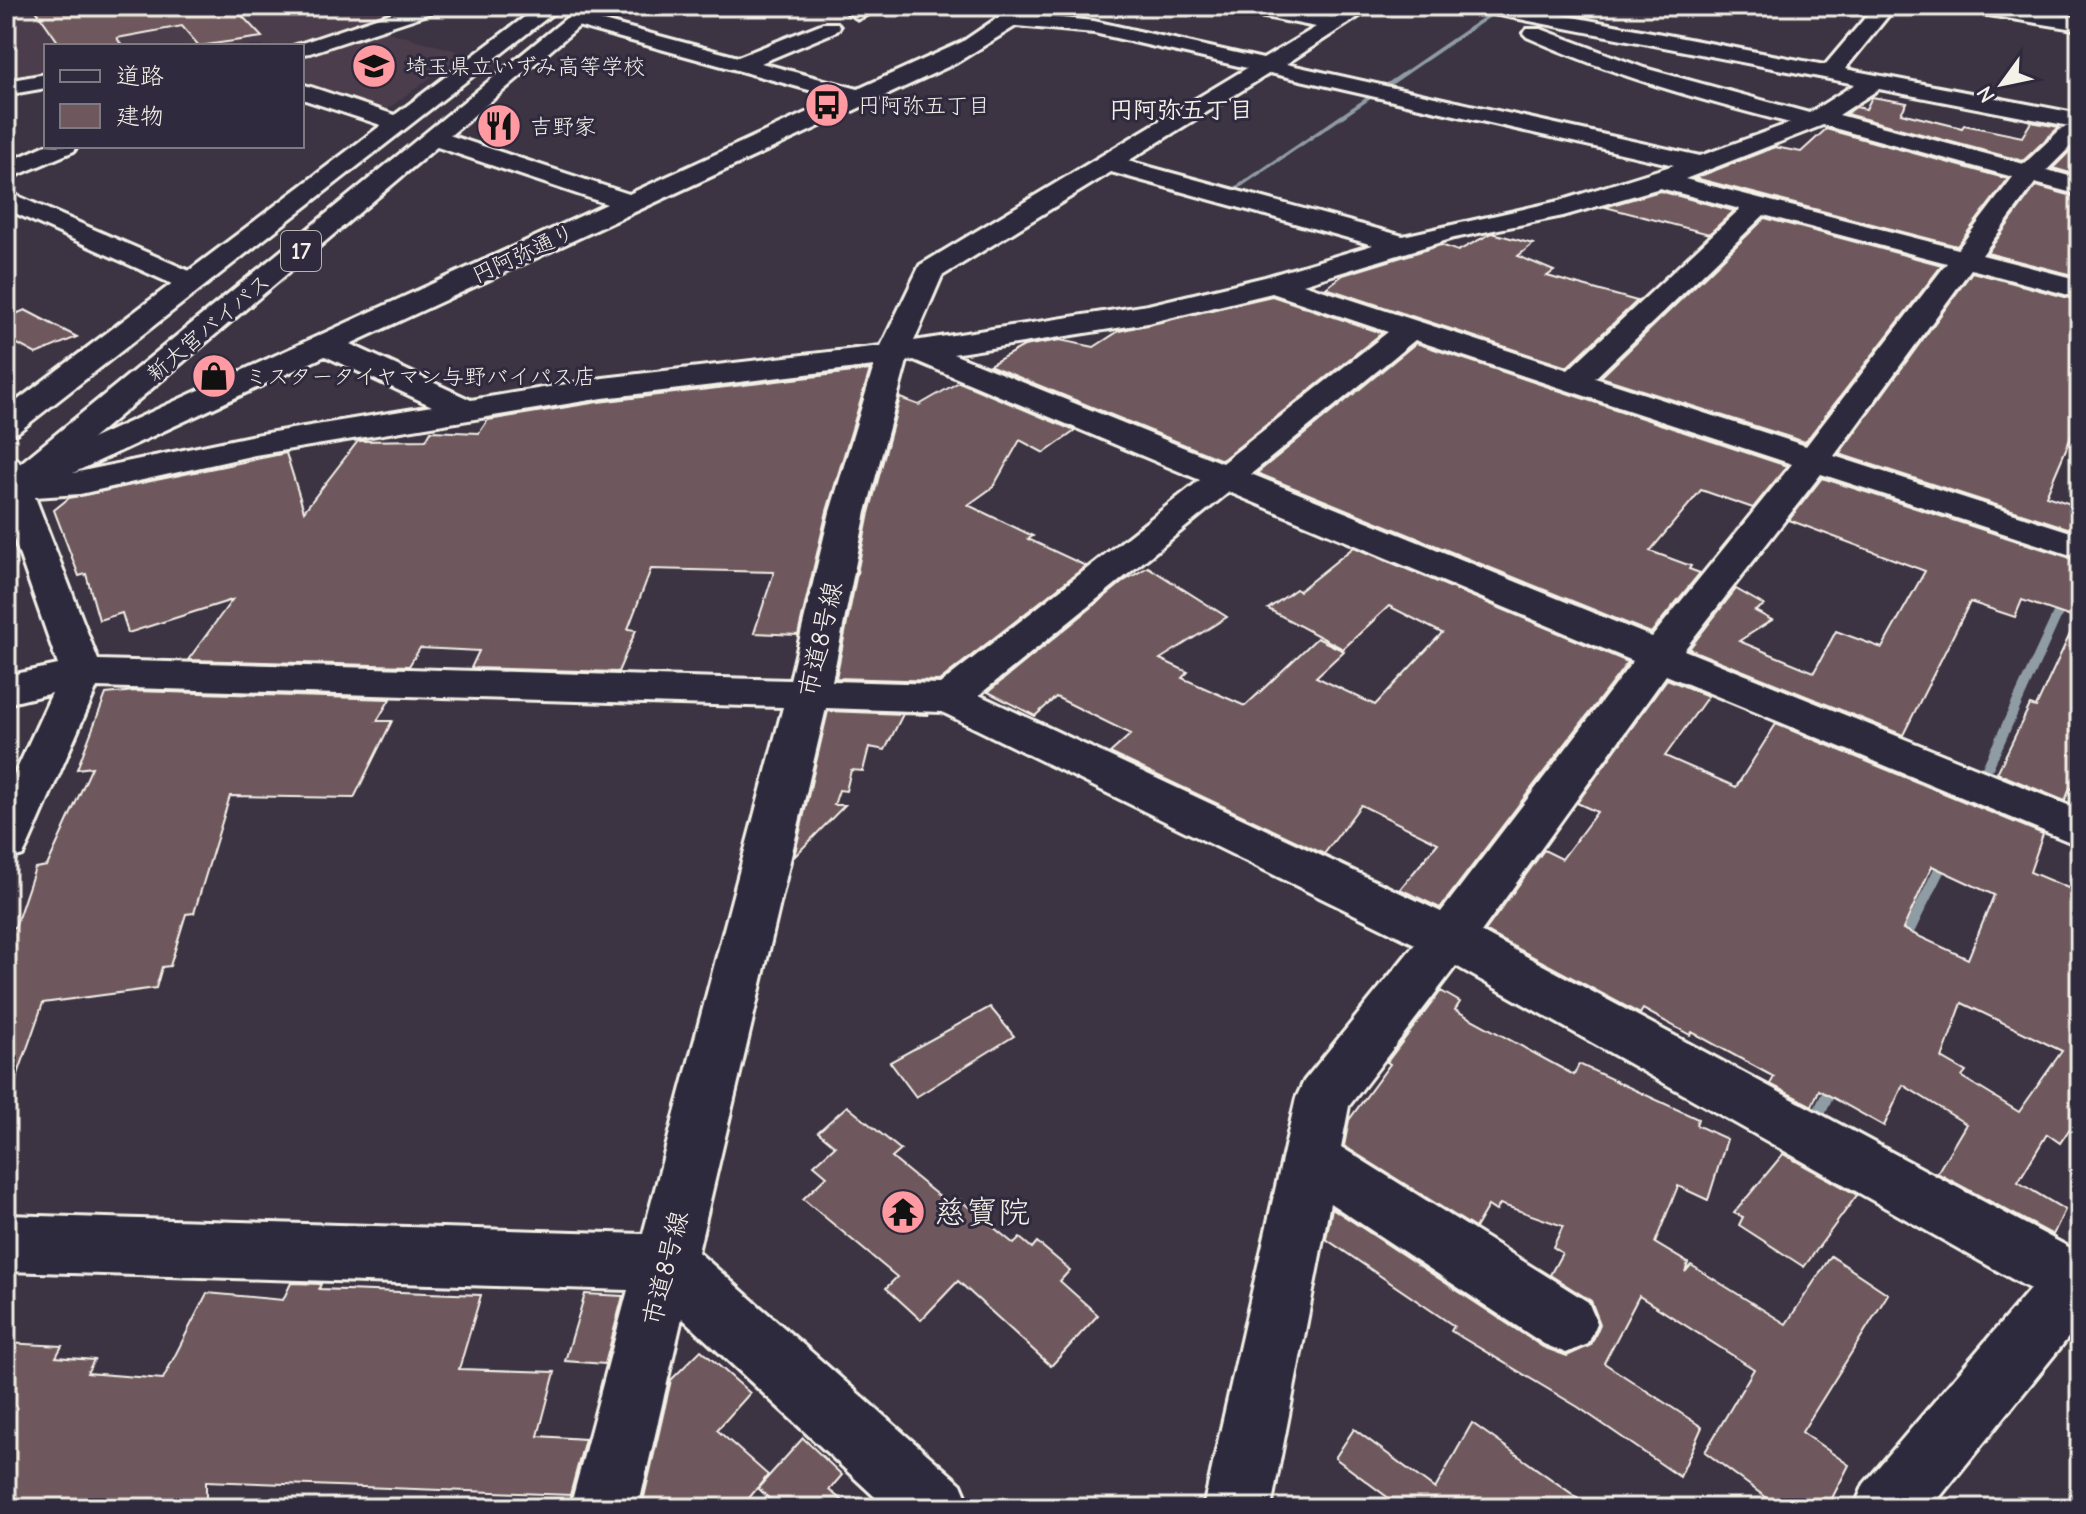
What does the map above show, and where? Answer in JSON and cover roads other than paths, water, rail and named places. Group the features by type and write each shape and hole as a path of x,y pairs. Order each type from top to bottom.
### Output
{"main road":[{"path":"304,47 433,6"},
{"path":"1239,6 1336,24"},
{"name":"市道8号線","path":"604,1508 808,694 848,512 905,352 930,271 1365,6"},
{"path":"1483,6 2080,121"},
{"path":"1483,6 1505,20 1604,63 1724,100 1817,119 2080,187"},
{"path":"1830,73 1886,6"},
{"path":"1970,6 2080,24"},
{"name":"新大宮バイパス","path":"6,425 540,8"},
{"path":"585,13 741,64 860,97"},
{"name":"新大宮バイパス","path":"8,483 437,139 585,13"},
{"path":"1020,13 1701,164"},
{"name":"円阿弥通り","path":"8,483 325,344 860,97 1020,13"},
{"path":"741,64 830,27"},
{"path":"787,77 813,65"},
{"path":"6,88 44,81"},
{"path":"6,843 82,673 8,483 80,483 255,445 469,411 709,374 905,352 1109,321 1273,284 1496,220 1563,208 1659,180 1817,119 1875,82"},
{"path":"304,92 396,123"},
{"path":"1237,1508 1323,1098 1449,938 1659,655 1815,458 2029,173 2071,133 2080,135"},
{"path":"437,139 630,203"},
{"path":"6,172 60,148"},
{"path":"1107,163 1405,245"},
{"path":"1659,180 2080,289"},
{"path":"6,199 191,282"},
{"path":"1574,381 1760,205"},
{"path":"1273,284 1815,458 2080,547"},
{"path":"949,698 1412,328"},
{"path":"325,344 469,411"},
{"path":"905,352 1224,476 2080,829"},
{"path":"6,690 82,673 949,698 1449,938 2078,1281 1888,1508"},
{"path":"1310,1158 1566,1323"},
{"path":"6,1243 666,1263 937,1508"}],"waterway":[{"path":"1382,89 1487,17"},
{"path":"1232,191 1375,94"},
{"path":"1965,817 2064,600"},
{"path":"1903,943 1945,858"},
{"path":"1816,1119 1833,1084"}],"place":[{"name":"埼玉県立いずみ高等学校","path":"374,66"},
{"name":"円阿弥五丁目","path":"827,105"},
{"name":"吉野家","path":"499,126"},
{"name":"ミスタータイヤマン与野バイパス店","path":"214,376"},
{"name":"慈寶院","path":"903,1212"}],"district":[{"name":"円阿弥五丁目","path":"1181,110"}]}
